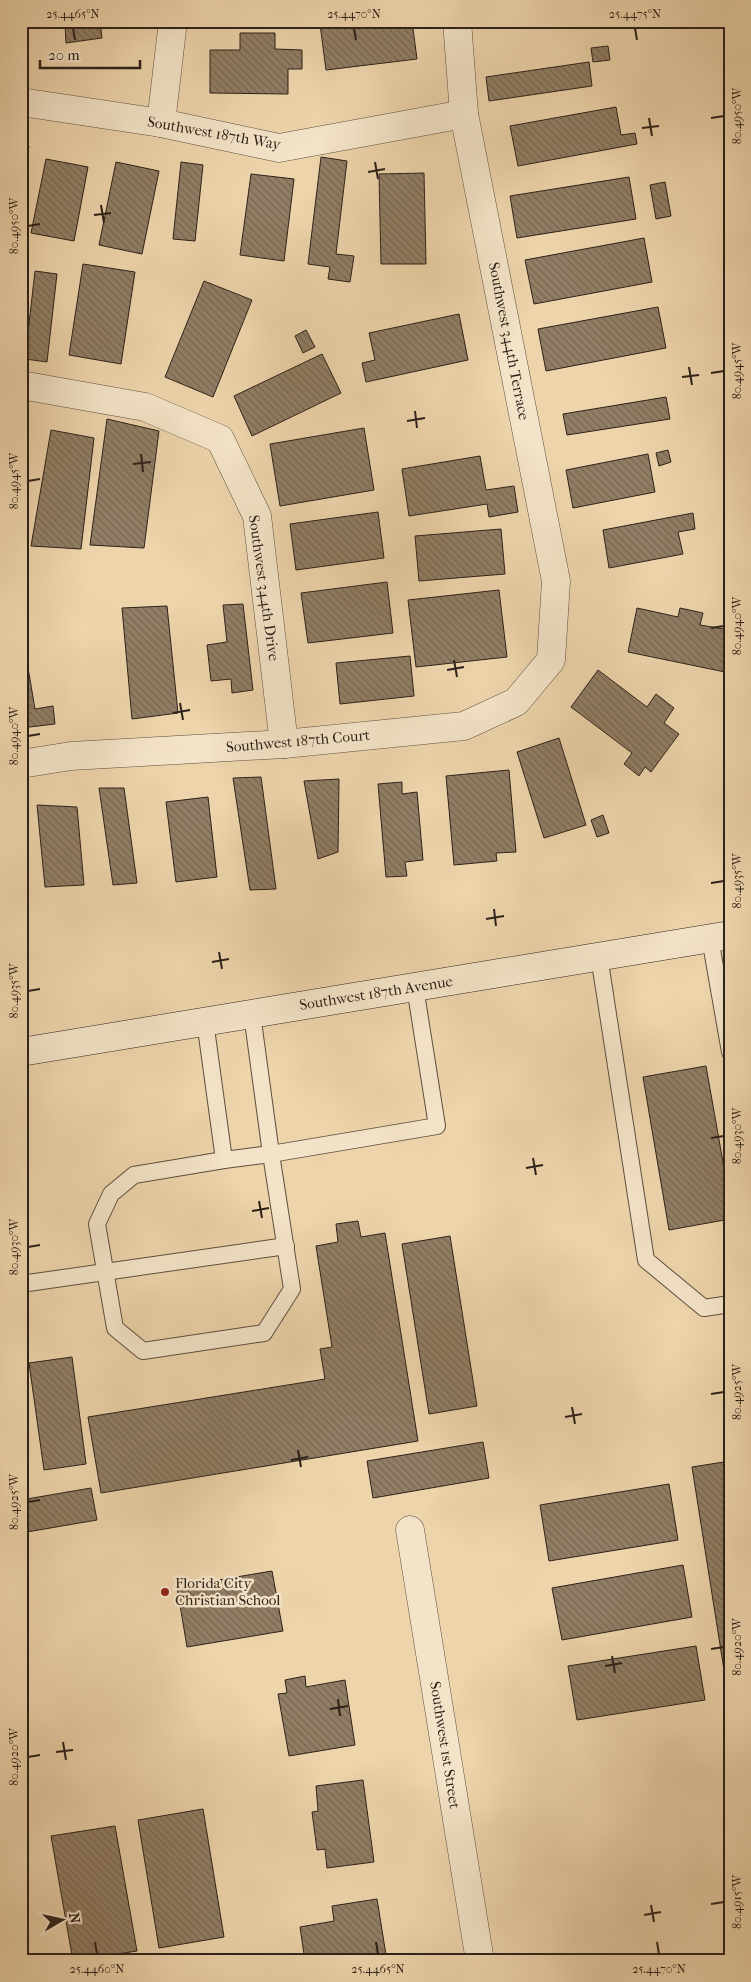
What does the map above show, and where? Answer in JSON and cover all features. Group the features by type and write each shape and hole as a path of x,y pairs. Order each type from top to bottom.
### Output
{"street":[{"path":"161,122 173,21"},
{"name":"Southwest 344th Terrace","path":"457,21 464,114 556,581 551,660"},
{"name":"Southwest 187th Way","path":"21,102 161,122 279,148 464,114"},
{"name":"Southwest 344th Drive","path":"21,384 145,407 220,439 257,516 284,744"},
{"name":"Southwest 187th Court","path":"21,764 71,756 284,744 464,726 516,702 551,660"},
{"name":"Southwest 187th Avenue","path":"21,1052 720,936"},
{"name":"Southwest 1st Street","path":"410,1530 480,1961"}],"lane":[{"path":"720,936 730,1052"},
{"path":"599,956 646,1260 704,1308 730,1304"},
{"path":"252,1014 271,1154 292,1289 264,1333 143,1351 115,1328 97,1224 111,1194 134,1175 271,1154 437,1126 416,987"},
{"path":"205,1022 224,1160"},
{"path":"21,1284 286,1246"}],"building":[{"path":"35,21 100,21 102,38 66,43 65,25 36,28"},
{"path":"344,21 412,21 417,59 326,70 320,24"},
{"path":"508,21 565,21 509,28"},
{"path":"240,33 275,33 275,49 302,50 302,69 288,69 288,94 210,93 210,50 240,50"},
{"path":"608,46 610,60 593,62 591,48"},
{"path":"589,62 592,86 489,101 486,77"},
{"path":"616,107 621,135 635,133 637,144 518,166 510,126"},
{"path":"21,144 29,146 21,187"},
{"path":"321,157 347,161 336,254 354,256 350,282 328,279 330,267 308,264"},
{"path":"46,159 88,167 74,241 31,233"},
{"path":"116,162 159,171 142,254 99,245"},
{"path":"181,162 203,165 195,241 173,239"},
{"path":"424,173 426,264 381,264 379,174"},
{"path":"251,174 294,179 284,261 240,255"},
{"path":"629,177 636,219 517,238 510,196"},
{"path":"665,182 671,216 656,219 650,185"},
{"path":"644,238 652,282 534,304 525,260"},
{"path":"83,264 135,272 121,364 69,355"},
{"path":"35,271 57,274 47,362 25,359"},
{"path":"204,281 252,300 213,397 165,377"},
{"path":"658,307 666,348 546,371 538,329"},
{"path":"459,314 468,360 366,382 362,363 375,360 369,333"},
{"path":"306,330 315,347 303,353 295,336"},
{"path":"322,354 341,393 252,436 234,396"},
{"path":"666,397 670,419 567,435 563,414"},
{"path":"107,419 159,431 144,548 90,545"},
{"path":"21,426 28,427 21,460"},
{"path":"364,428 374,490 280,506 270,444"},
{"path":"51,430 94,438 81,549 31,546"},
{"path":"668,450 671,462 659,466 656,453"},
{"path":"648,454 655,492 573,508 566,470"},
{"path":"480,456 486,490 514,486 518,512 489,517 487,504 409,516 402,469"},
{"path":"378,512 384,558 296,570 290,524"},
{"path":"693,513 695,529 678,532 683,554 609,568 603,530"},
{"path":"501,529 505,574 419,581 415,536"},
{"path":"387,582 393,633 308,643 301,593"},
{"path":"499,590 507,657 416,667 408,600"},
{"path":"243,604 253,690 232,693 231,679 211,681 207,645 227,642 223,605"},
{"path":"167,606 178,713 132,719 122,608"},
{"path":"637,608 678,617 680,608 703,613 700,625 730,630 730,649 725,672 628,652"},
{"path":"21,644 24,644 35,709 53,706 55,724 21,728"},
{"path":"410,656 414,696 340,704 336,663"},
{"path":"598,670 647,707 656,694 674,708 664,723 679,734 651,772 645,767 639,776 624,764 632,753 571,707"},
{"path":"559,738 586,825 544,838 517,752"},
{"path":"509,770 516,852 496,853 497,861 454,865 446,776"},
{"path":"261,777 276,889 250,890 233,778"},
{"path":"339,779 338,852 318,859 304,781"},
{"path":"402,782 402,794 417,792 423,860 405,862 407,876 386,877 378,784"},
{"path":"99,788 124,788 137,883 113,885"},
{"path":"208,797 217,877 176,882 166,802"},
{"path":"37,805 77,807 84,885 45,887"},
{"path":"603,815 609,833 597,837 591,820"},
{"path":"21,881 27,917 21,918"},
{"path":"706,1066 730,1202 730,1219 669,1230 643,1077"},
{"path":"358,1221 361,1237 385,1233 418,1441 101,1493 88,1417 325,1379 320,1349 332,1347 316,1246 338,1242 336,1224"},
{"path":"450,1236 477,1406 429,1414 402,1244"},
{"path":"72,1357 86,1464 44,1470 29,1363"},
{"path":"483,1442 489,1478 373,1498 367,1461"},
{"path":"730,1461 730,1708 692,1467"},
{"path":"669,1484 678,1540 549,1561 540,1505"},
{"path":"91,1488 97,1520 21,1533 21,1500"},
{"path":"683,1565 692,1617 562,1640 552,1588"},
{"path":"272,1571 283,1631 187,1647 177,1587"},
{"path":"696,1646 705,1700 577,1720 568,1666"},
{"path":"305,1676 306,1687 345,1680 355,1745 289,1756 278,1694 287,1693 285,1680"},
{"path":"363,1780 374,1862 327,1868 325,1849 317,1850 312,1812 318,1811 316,1786"},
{"path":"203,1809 224,1937 159,1948 138,1820"},
{"path":"115,1826 137,1951 73,1961 51,1836"},
{"path":"377,1899 387,1961 305,1961 300,1927 334,1921 332,1906"}],"place":[{"name":"Florida City Christian School","path":"165,1592"}]}
